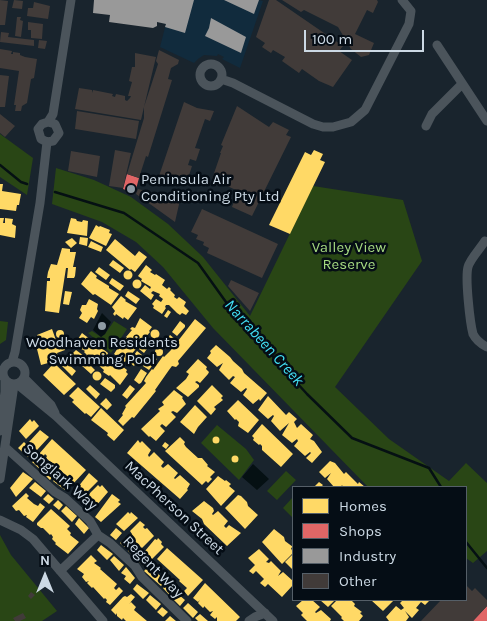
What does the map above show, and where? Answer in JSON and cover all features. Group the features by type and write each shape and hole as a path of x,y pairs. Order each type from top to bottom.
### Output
{"street":[{"path":"48,122 53,114 71,0"},
{"path":"221,79 313,124 333,127 350,122 365,110 409,24 411,11 405,4"},
{"path":"437,45 487,121"},
{"path":"426,126 432,114 462,84"},
{"path":"48,122 55,124 59,133 54,141 47,142 41,139 38,129 42,124 48,122"},
{"path":"12,362 40,203 47,142"},
{"path":"485,241 468,267 468,301 474,334 479,342 487,347"},
{"path":"0,427 5,392 5,381 1,370 12,362 19,363 24,368 12,401 0,478"},
{"path":"5,381 18,382"},
{"name":"MacPherson Street","path":"18,382 274,621"},
{"name":"MacPherson Street","path":"18,382 51,405 56,416"},
{"path":"12,401 20,396 34,398"},
{"name":"Songlark Way","path":"5,447 90,521 98,535"},
{"path":"0,520 33,539 103,621"},
{"path":"60,572 98,535"},
{"name":"Regent Way","path":"98,535 110,543 135,566 142,577 187,621"},
{"path":"249,621 265,613"}],"shaded area":[{"path":"172,0 263,1 240,68 222,59 224,57 218,54 217,56 204,55 194,63 160,47"},
{"name":"Woodhaven Residents Swimming Pool","path":"102,313 111,322 105,334 101,337 93,330"},
{"path":"253,464 269,479 257,490 242,477"}],"green space":[{"path":"0,134 33,158 27,195 0,177"},
{"name":"Valley View Reserve","path":"56,168 94,180 131,197 168,224 203,257 250,316 313,186 403,200 422,261 335,387 389,439 449,481 466,463 487,483 487,551 473,563 467,559 467,486 367,486 213,328 163,267 136,242 102,222 52,204"},
{"path":"0,321 8,322 6,340 0,344"},
{"path":"114,321 127,329 111,353 88,333 92,331 101,337"},
{"path":"217,425 246,449 254,460 239,480 201,443"},
{"path":"286,471 296,480 277,500 267,491"},
{"path":"292,498 292,517 283,508"},
{"path":"0,535 11,555 57,611 42,621 0,621"}],"building: Homes":[{"path":"314,150 323,154 320,160 325,162 290,234 269,225 305,152 311,155"},
{"path":"0,184 3,184 2,191 21,194 16,211 0,209"},
{"path":"0,218 4,218 3,223 5,223 5,218 13,219 12,224 16,226 15,238 0,235"},
{"path":"71,218 82,222 83,220 88,221 87,236 67,233"},
{"path":"96,225 110,230 109,233 112,234 106,246 89,238"},
{"path":"80,237 88,238 87,246 79,244"},
{"path":"72,238 77,243 71,248 65,242"},
{"path":"115,239 135,256 139,251 147,257 135,272 106,250"},
{"path":"91,241 103,247 101,252 88,247"},
{"path":"62,248 70,249 70,252 76,252 73,267 76,267 75,276 74,278 67,278 68,268 66,268 59,313 45,311 47,281 50,281 50,278 47,278 48,272 51,264 57,265"},
{"path":"113,260 124,268 120,273 109,265"},
{"path":"146,265 152,270 150,272 165,280 162,285 167,289 169,287 171,289 175,295 174,297 177,299 179,297 186,302 184,306 189,311 186,315 182,313 180,315 169,305 166,305 162,314 153,308 152,304 156,299 161,302 163,299 159,296 160,294 153,291 151,293 154,295 151,300 140,291 145,285 150,289 151,287 141,281 142,279 138,276"},
{"path":"99,267 110,275 106,280 95,272"},
{"path":"91,271 97,276 96,278 119,294 111,305 95,294 93,295 81,284"},
{"path":"128,271 132,275 128,279 124,275"},
{"path":"112,278 124,286 120,291 109,283"},
{"path":"137,280 141,284 137,288 133,284"},
{"path":"65,291 72,292 69,305 63,304"},
{"path":"128,291 140,299 136,304 125,296"},
{"path":"121,296 125,301 137,308 128,320 113,314 115,311 112,307"},
{"path":"89,299 98,304 98,311 94,319 91,317 87,323 79,318 82,313 80,310 82,305 86,305"},
{"path":"168,310 171,312 167,318 164,316"},
{"path":"140,318 152,327 125,362 114,354 120,343 124,342 132,330 130,329 132,327 135,328"},
{"path":"195,319 206,328 178,361 179,364 176,367 172,366 156,391 134,418 132,417 123,426 118,421 123,415 125,406 146,383 144,381 152,369 171,350"},
{"path":"180,321 185,327 177,336 172,332"},
{"path":"52,329 57,343 62,342 65,350 57,353 59,360 41,365 37,349 42,347 37,335"},
{"path":"60,330 64,334 60,338 56,334"},
{"path":"155,330 159,334 155,338 151,334"},
{"path":"82,333 108,353 107,356 114,359 113,362 116,365 118,363 127,370 128,374 120,385 110,375 103,372 104,370 97,364 86,357 85,351 74,345"},
{"path":"170,335 175,339 166,349 161,346"},
{"path":"147,338 152,342 144,353 139,349"},
{"path":"216,345 267,393 260,401 259,399 253,404 243,395 246,388 241,392 230,383 235,377 233,376 229,380 219,370 223,363 217,367 207,358 211,353 210,351"},
{"path":"159,348 163,352 159,356 155,352"},
{"path":"76,350 84,356 79,361 71,355"},
{"path":"137,351 142,355 134,366 129,362"},
{"path":"150,356 157,359 149,370 143,366"},
{"path":"198,359 207,367 206,369 209,372 200,383 195,382 199,387 188,397 176,388 186,379 189,374 186,372"},
{"path":"85,360 95,370 91,374 81,365"},
{"path":"66,362 76,371 72,376 62,366"},
{"path":"54,363 76,384 64,395 43,375"},
{"path":"141,369 147,373 139,384 134,380"},
{"path":"97,371 102,376 97,381 92,376"},
{"path":"105,378 115,385 111,392 100,384"},
{"path":"90,385 100,394 96,399 86,389"},
{"path":"130,385 135,389 127,399 122,395"},
{"path":"212,385 223,396 221,398 223,400 214,407 216,409 211,415 197,401"},
{"path":"78,387 100,407 91,417 72,402 74,400 69,396"},
{"path":"174,390 183,397 186,404 177,413 171,412 176,417 166,427 162,424 160,426 165,431 156,441 141,429 160,411 158,409 164,405 162,402"},
{"path":"268,396 286,415 289,412 297,419 294,422 297,428 301,424 313,435 310,439 314,441 322,452 312,463 306,458 310,452 305,456 294,446 298,441 297,439 292,443 282,435 289,423 280,431 271,421 273,415 268,419 258,410"},
{"path":"106,398 112,405 107,410 100,404"},
{"path":"238,400 259,420 248,433 238,426 239,422 227,411"},
{"path":"195,405 207,417 194,434 180,422"},
{"path":"101,408 124,430 114,441 107,435 108,433 91,420"},
{"path":"30,419 32,422 34,420 39,426 26,439 19,431"},
{"path":"262,424 293,454 281,467 262,450 260,444 253,440 252,436"},
{"path":"40,430 49,437 37,450 29,442"},
{"path":"216,436 220,440 216,444 212,440"},
{"path":"180,437 185,442 186,447 198,458 202,458 207,466 215,472 210,477 212,479 208,483 206,481 202,485 165,451"},
{"path":"52,439 86,470 72,485 65,478 67,476 46,458 45,454 43,457 39,454"},
{"path":"138,440 140,443 142,441 151,450 148,455 149,457 154,452 164,462 161,466 163,468 168,464 178,473 175,479 180,475 190,484 188,490 180,499 127,453"},
{"path":"24,442 34,452 28,457 18,448"},
{"path":"165,442 169,445 166,449 162,446"},
{"path":"235,455 239,459 235,463 231,459"},
{"path":"37,456 47,466 43,472 32,462"},
{"path":"330,461 335,463 344,474 346,472 358,484 359,482 364,486 333,486 327,479 331,473 325,478 319,472"},
{"path":"49,469 55,474 50,480 44,474"},
{"path":"23,472 33,479 16,497 10,488"},
{"path":"89,473 98,481 85,494 78,487"},
{"path":"59,475 70,485 65,490 53,481"},
{"path":"218,476 231,484 229,486 235,491 221,506 206,489"},
{"path":"35,482 46,491 41,497 29,488"},
{"path":"319,482 323,485 322,486 315,486"},
{"path":"98,485 100,487 102,485 108,492 96,506 86,497"},
{"path":"78,490 84,496 79,501 74,496"},
{"path":"26,493 29,496 27,498 34,504 38,506 40,503 45,507 33,522 26,517 27,515 24,516 12,506"},
{"path":"48,494 54,499 49,504 43,499"},
{"path":"112,494 120,500 118,502 121,504 101,522 95,517"},
{"path":"238,495 258,515 245,529 225,508"},
{"path":"58,500 63,505 59,510 53,505"},
{"path":"89,501 95,506 90,511 84,506"},
{"path":"204,501 213,508 213,515 218,511 228,521 224,526 226,528 229,525 241,533 227,546 192,511"},
{"path":"66,506 77,516 72,522 61,511"},
{"path":"51,509 70,526 67,529 71,533 70,535 79,542 68,554 55,544 51,534 37,525"},
{"path":"128,512 130,514 131,512 138,518 124,531 116,524"},
{"path":"79,518 89,528 84,534 75,524"},
{"path":"140,521 145,525 143,527 147,528 154,536 142,548 129,536 132,534 130,531"},
{"path":"116,528 122,533 116,540 110,535"},
{"path":"274,529 292,546 292,554 282,564 262,542"},
{"path":"125,538 131,543 126,548 120,543"},
{"path":"158,538 164,547 152,559 145,551"},
{"path":"101,545 113,554 107,560 97,550"},
{"path":"133,546 139,551 134,556 128,551"},
{"path":"167,548 203,580 188,596 184,591 187,588 157,559"},
{"path":"259,549 269,559 266,562 269,563 271,561 281,571 278,576 283,572 292,580 292,586 282,597 268,584 265,587 260,583 264,579 256,571 253,574 249,571 255,565 248,558"},
{"path":"91,555 97,561 94,563 117,584 114,588 116,590 119,587 123,591 110,605 106,602 105,598 87,583 89,581 86,582 82,577 84,574 77,569"},
{"path":"292,555 292,569 285,562"},
{"path":"114,556 124,565 119,571 110,560"},
{"path":"144,557 150,562 145,567 139,562"},
{"path":"149,566 166,581 161,586 144,571"},
{"path":"126,567 135,578 130,584 124,579 126,576 121,573"},
{"path":"205,583 240,617 236,621 217,621 217,617 215,619 210,615 213,611 210,612 205,606 203,608 198,603 200,600 198,602 193,598"},
{"path":"137,584 149,593 143,599 133,589"},
{"path":"168,584 178,593 173,599 163,588"},
{"path":"131,594 135,597 129,604 131,602 136,607 134,610 147,621 126,621 123,618 122,620 117,616 117,613 116,615 111,610 123,597"},
{"path":"150,595 161,604 156,610 146,600"},
{"path":"179,595 185,600 180,606 174,600"},
{"path":"302,601 313,601 320,607 315,612 321,610 331,619 330,621 307,621 301,615 303,613 296,606"},
{"path":"321,601 334,601 328,607"},
{"path":"336,601 352,601 355,604 354,606 362,612 360,613 363,616 359,621 344,621 331,606"},
{"path":"372,601 393,601 383,611"},
{"path":"402,601 429,601 425,605 421,602 416,608 419,610 412,618 405,611 409,617 406,621 389,621 386,617 396,606 401,610 404,608 400,603"},
{"path":"188,603 198,612 193,618 183,608"},
{"path":"162,607 168,612 163,617 157,612"},
{"path":"200,614 208,621 198,621 195,618"},
{"path":"170,616 176,621 165,621"}],"building: Shops":[{"path":"127,174 139,178 135,193 123,189"},
{"path":"487,606 487,621 473,621"}],"building: Industry":[{"path":"94,0 194,0 185,33 165,27 166,24 157,22 157,26 153,28 109,22 110,15 93,13"},
{"path":"224,0 259,0 254,14"},
{"path":"211,18 246,37 241,53 205,36"}],"building: Other":[{"path":"0,0 8,1 5,25 0,25"},
{"path":"14,0 23,1 22,9 12,8"},
{"path":"269,0 276,0 343,46 339,51 352,60 333,87 319,81 302,69 299,73 282,61 285,57 273,50 271,53 262,47 265,43 256,37"},
{"path":"282,0 377,0 378,2 373,13 367,10 355,34 374,43 369,55 361,57 351,49 338,27 304,10 301,12"},
{"path":"34,2 50,6 48,19 27,16 28,8 33,8"},
{"path":"17,17 21,17 20,20 23,21 21,37 15,36"},
{"path":"28,22 43,24 42,39 31,38"},
{"path":"1,32 9,33 8,37 34,40 34,46 0,42"},
{"path":"39,40 47,41 45,49 38,48"},
{"path":"0,49 12,51 11,54 13,52 20,53 20,55 25,57 37,59 27,103 22,106 21,111 15,111 16,105 14,105 19,71 0,68"},
{"path":"159,50 179,60 178,64 171,68 168,79 172,80 148,157 146,156 139,178 127,174 144,118 144,107 158,64 156,61"},
{"path":"135,53 156,57 141,120 75,109 79,88 92,90 93,93 93,90 113,94 112,96 115,97 116,94 125,96 127,101 131,96 128,96 132,82 129,81 132,67 135,67"},
{"path":"0,75 9,76 5,107 0,107"},
{"path":"184,102 197,108 214,111 210,121 205,119 195,148 200,149 196,161 190,159 188,165 192,166 186,185 159,176"},
{"path":"237,106 269,127 273,122 289,130 286,135 291,137 252,216 232,207 238,191 212,179 223,146 221,145"},
{"path":"77,111 139,121 136,139 75,129"},
{"path":"0,114 15,126 5,137 0,133"},
{"path":"115,150 131,153 123,188 109,186"},
{"path":"71,151 100,156 97,177 68,171"},
{"path":"138,189 180,200 175,222 136,194"},
{"path":"202,209 278,244 262,278 207,253 209,248 203,245 204,242 196,239 198,235 191,232"},
{"path":"231,280 259,293 250,311 228,286"},
{"path":"467,586 472,591 475,588 487,600 487,606 473,621 421,621 440,601 467,601"},
{"path":"31,592 35,595 31,599 28,596"},
{"path":"23,613 26,618 15,621 13,618"}],"waterway":[{"name":"Narrabeen Creek","path":"0,165 21,182 27,184"},
{"name":"Narrabeen Creek","path":"55,192 124,213 198,263 236,316 307,394 352,438 429,468 440,486"},
{"name":"Narrabeen Creek","path":"467,543 487,568"}],"place":[{"name":"Peninsula Air Conditioning Pty Ltd","path":"131,189"},
{"name":"Woodhaven Residents Swimming Pool","path":"102,326"}]}
